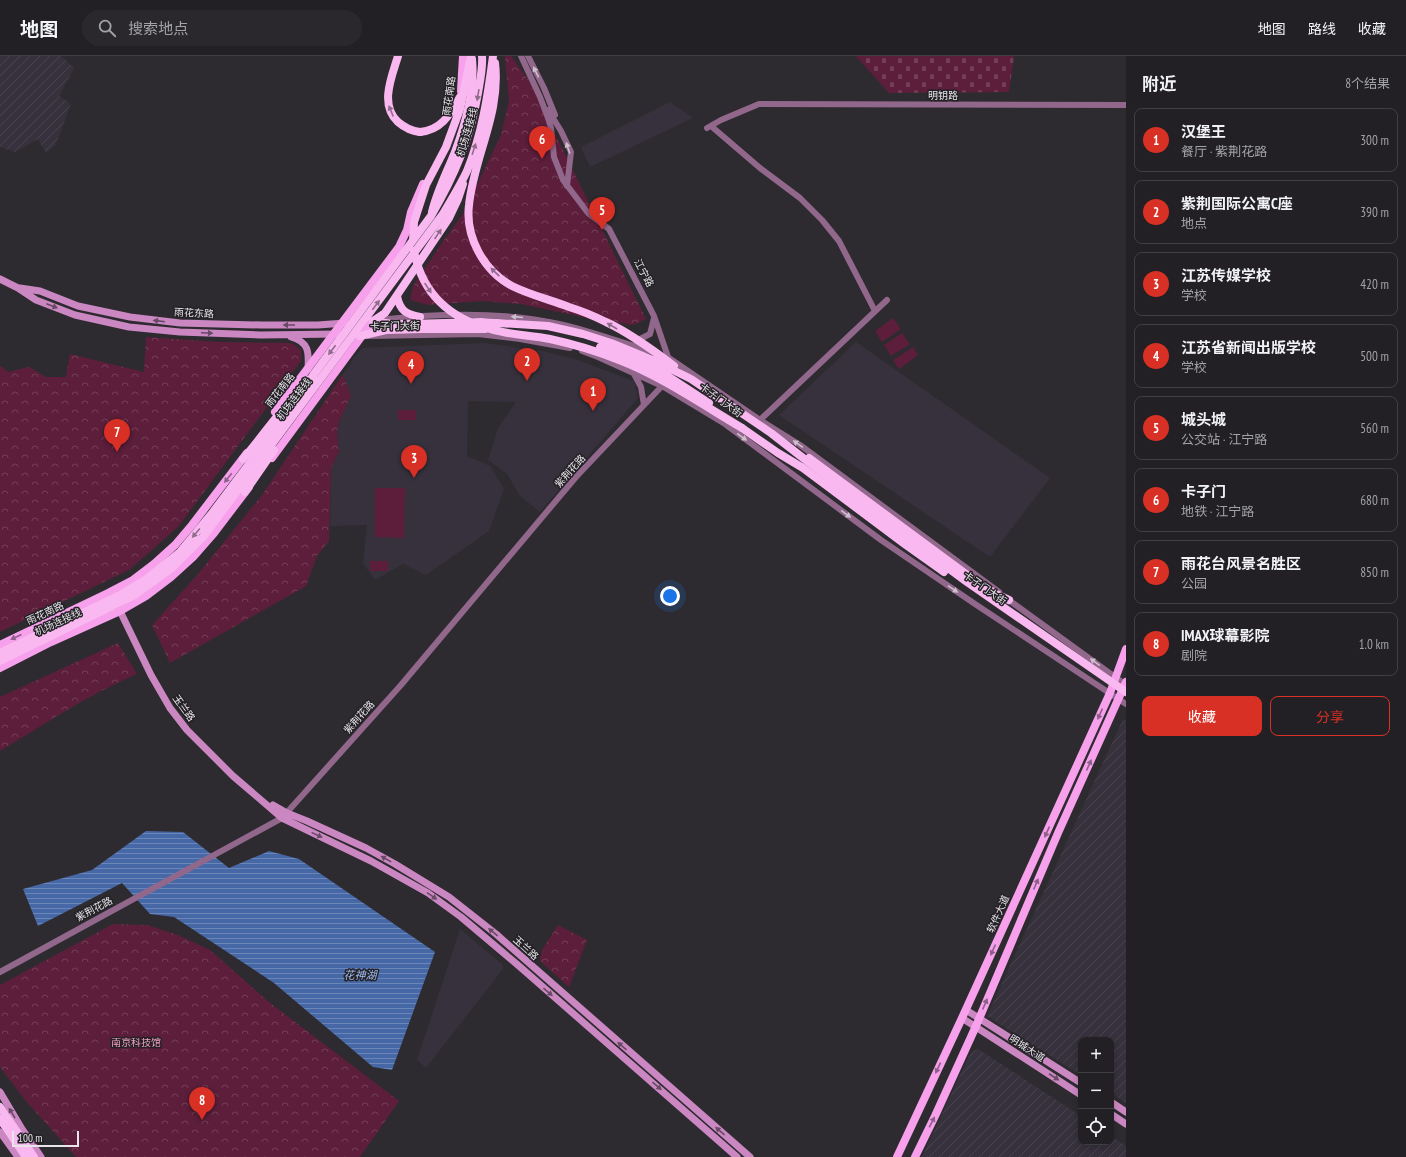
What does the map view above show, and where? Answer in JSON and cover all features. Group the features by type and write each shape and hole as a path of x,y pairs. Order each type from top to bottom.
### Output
{"highway":[{"path":"398,56 389,89 389,108 395,119 404,128 420,132 433,129 444,122 453,110 464,89"},
{"path":"471,56 460,109 446,147 426,185 414,222 413,241 416,261 422,278 430,291 440,303 454,314 490,330 549,338 572,344 630,364 649,373 742,428"},
{"path":"431,216 435,198 455,152 464,125 473,74 471,56"},
{"name":"机场连接线","path":"0,653 122,594 145,580 180,552 213,512 300,396 311,372 431,216 452,178 472,126 481,78 482,56"},
{"path":"493,56 497,78 495,98 490,124 472,182 468,207 470,226 475,246 497,275 512,286 572,307 607,322 656,352 691,379"},
{"name":"机场连接线","path":"0,661 133,596 172,568 203,537 443,214 466,171 481,126 493,56"},
{"path":"373,321 385,313 450,218 458,199 466,171"},
{"path":"397,296 400,307 404,311 409,315 420,317"},
{"name":"卡子门大街","path":"373,321 392,324 481,322 548,326 583,334 611,343 655,361 691,379 771,433 875,514 961,578 1126,686"},
{"name":"卡子门大街","path":"360,336 386,330 516,329 565,337 629,357 657,369 717,408 742,428 778,453 803,468 906,545 1122,698"},
{"path":"245,492 330,367"},
{"path":"243,459 268,430 311,372"},
{"path":"771,433 816,463 974,580 996,594 1009,600"},
{"path":"0,1107 34,1157"},
{"path":"0,1119 26,1157"}],"main road":[{"name":"雨花南路","path":"0,645 132,580 154,564 175,545 192,525 243,459 264,426 311,372 334,334 399,247 407,230 411,212 425,179 441,153 455,125 460,98 463,56"},
{"name":"雨花东路","path":"0,279 18,288 36,300 75,315 128,327 180,332 285,335 334,334 360,336"},
{"name":"雨花东路","path":"18,288 40,291 78,306 130,317 180,323 262,326 342,324 373,321"},
{"path":"0,668 120,611 146,596 171,577 193,557 214,533 269,462 360,336 373,321"},
{"path":"285,335 299,339 305,344 308,351 311,372"},
{"name":"玉兰路","path":"120,611 151,675 170,708 187,730 233,776 284,816 377,864 428,893 456,913 519,966 737,1157"},
{"path":"43,625 52,642"},
{"name":"软件大道","path":"896,1157 966,1010 1110,693 1126,649"},
{"path":"915,1157 936,1116 976,1026 1058,832 1122,698 1126,686"},
{"name":"玉兰路","path":"284,816 307,821 366,848 449,897 496,934 750,1157"},
{"name":"明城大道","path":"966,1010 1078,1081"},
{"name":"明城大道","path":"962,1018 1078,1093"},
{"path":"0,1092 41,1157"},
{"path":"1114,1104 1126,1112"},
{"path":"1114,1116 1126,1124"},
{"path":"0,1132 18,1157"}],"street":[{"name":"江宁路","path":"521,56 540,97 551,128 554,157 563,180 566,186 588,213 609,229 654,316 668,357"},
{"path":"528,56 544,88 561,130"},
{"name":"江宁路","path":"540,97 561,130 571,152 566,186"},
{"name":"明钥路","path":"875,311 839,241 822,220 800,198 709,127 720,120 759,104 1126,105"},
{"path":"760,420 887,300"},
{"name":"卡子门大街","path":"373,321 464,313 530,318 566,325 668,357 760,420 800,445 1126,686"},
{"path":"623,342 634,342 650,334 654,316"},
{"name":"卡子门大街","path":"360,336 382,337 478,334 520,339 577,349 662,386 725,424 881,540 974,604 1110,693 1122,698 1126,704"},
{"path":"662,386 668,357"},
{"path":"634,374 641,387 644,405"},
{"name":"紫荆花路","path":"0,972 284,816 401,685 576,477 662,386"}],"shaded area":[{"path":"0,56 61,56 74,68 59,96 71,104 55,146 46,153 38,139 15,152 0,147"},
{"path":"670,102 693,118 590,167 581,147"},
{"path":"856,342 1050,478 990,557 779,415"},
{"path":"484,343 542,351 575,359 634,381 638,398 540,512 520,496 507,474 488,460 498,428 516,402 468,401 467,456 490,466 504,489 489,531 426,575 403,564 375,580 363,563 367,525 330,526 331,468 339,452 337,432 339,422 351,396 343,374 349,367 353,358 363,348"},
{"path":"1123,719 1126,721 1126,1103 1114,1095 1114,1037 1078,1037 1078,1073 987,1016"},
{"path":"460,929 502,964 503,969 426,1068 417,1060"},
{"path":"978,1049 1078,1114 1078,1145 1114,1145 1114,1138 1126,1146 1126,1157 922,1157 971,1052"}],"green space":[{"path":"505,56 511,56 529,81 646,319 633,325 588,318 521,304 481,301 428,305 410,300 413,286 463,214 501,135 509,101"},
{"path":"856,56 1014,56 1009,92 889,93"},
{"path":"893,318 901,329 882,342 875,331"},
{"path":"902,333 910,344 891,356 884,345"},
{"path":"146,337 220,342 291,343 301,350 301,361 178,527 129,570 0,632 0,366 8,372 29,367 46,377 66,377 70,354 144,372"},
{"path":"913,347 918,355 899,369 893,360"},
{"path":"343,374 351,396 339,422 337,432 339,452 331,468 329,541 317,556 306,586 170,663 152,625 198,574 262,495"},
{"path":"398,410 416,410 416,420 398,420"},
{"path":"375,488 405,488 404,538 375,537"},
{"path":"370,561 388,561 388,571 370,571"},
{"path":"118,643 137,674 84,700 0,751 0,697"},
{"name":"南京科技馆","path":"113,924 147,925 178,935 210,950 270,1003 399,1101 360,1157 76,1157 25,1100 0,1067 0,985"},
{"path":"558,925 587,940 569,987 541,962 540,959 542,950"}],"water":[{"name":"花神湖","path":"146,831 183,832 229,868 269,851 299,859 435,952 392,1070 373,1067 274,983 174,917 150,914 122,883 38,926 23,889 92,870"}],"place":[{"name":"卡子门","path":"542,159"},
{"name":"城头城","path":"602,230"},
{"name":"紫荆国际公寓C座","path":"527,381"},
{"name":"江苏省新闻出版学校","path":"411,384"},
{"name":"汉堡王","path":"593,411"},
{"name":"雨花台风景名胜区","path":"117,452"},
{"name":"江苏传媒学校","path":"414,478"},
{"name":"IMAX球幕影院","path":"202,1120"}]}
